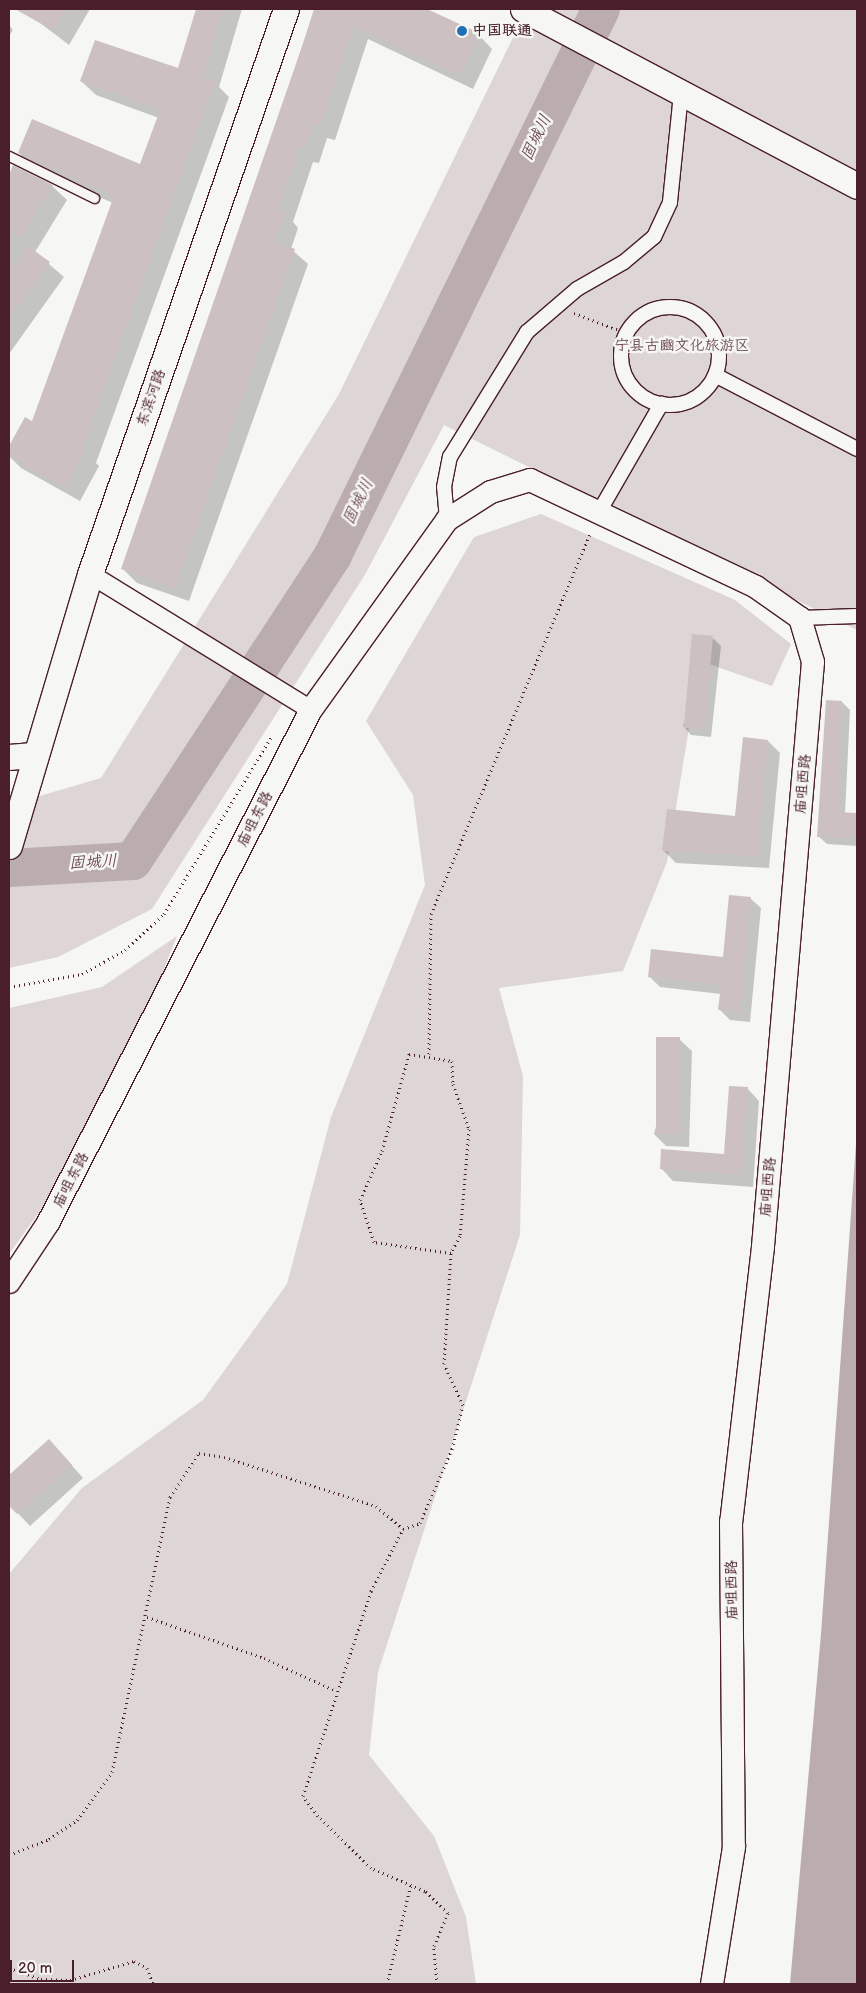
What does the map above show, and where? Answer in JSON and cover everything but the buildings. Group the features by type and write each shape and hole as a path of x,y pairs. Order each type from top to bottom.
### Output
{"main road":[{"name":"东滨河路","path":"9,846 22,789 90,574 286,9"},
{"path":"523,9 857,186"},
{"path":"9,757 33,755"}],"street":[{"path":"447,520 444,486 450,457 527,332 557,306 654,237 670,202 681,93"},
{"path":"666,307 690,312 710,327 717,342 715,375 692,399 661,404 647,399 626,378 621,348 626,333 650,311 666,307"},
{"path":"715,375 857,449"},
{"path":"661,404 599,512 756,587 800,618 857,616"},
{"name":"庙咀东路","path":"9,1282 48,1223 311,710 447,520 490,492 530,480 599,512"},
{"path":"90,574 173,628 311,710"},
{"name":"庙咀西路","path":"712,1984 734,1847 731,1522 763,1247 814,662 800,618"}],"lane":[{"path":"9,156 94,198"}],"path":[{"path":"557,306 626,333"},
{"path":"430,1054 431,914 599,512"},
{"path":"9,987 82,974 126,950 164,914 273,733"},
{"path":"437,1984 434,1946 448,1913 426,1891 371,1868 303,1796 336,1691 371,1591 402,1529 420,1524 452,1449 463,1405 444,1364 451,1252 460,1236 469,1128 453,1084 452,1060 430,1054 409,1054 404,1063 382,1151 360,1200 374,1242 451,1252"},
{"path":"9,1855 64,1830 102,1790 112,1772 147,1617 170,1497 199,1453 224,1457 376,1506 402,1529"},
{"path":"147,1617 264,1658 336,1691"},
{"path":"387,1984 411,1884"},
{"path":"9,1968 56,1981 134,1962 147,1968 153,1984"}],"green space":[{"name":"宁县古豳文化旅游区","path":"527,9 857,9 857,630 444,425 366,573 152,909 58,957 9,968 9,805 101,778 339,394"},
{"path":"541,514 735,600 791,644 772,686 700,661 667,862 623,971 499,988 523,1076 520,1235 378,1672 369,1755 434,1836 466,1917 476,1984 9,1984 9,1574 82,1488 203,1400 287,1284 331,1117 425,885 413,795 366,721 474,537"},
{"path":"177,936 157,987 42,1208 9,1254 9,1008 102,987"}],"shaded area":[{"path":"857,1130 857,1984 790,1984 821,1634"}],"waterway":[{"name":"固城川","path":"9,868 133,861 333,555 601,9"}],"place":[{"name":"中国联通","path":"462,31"}]}
